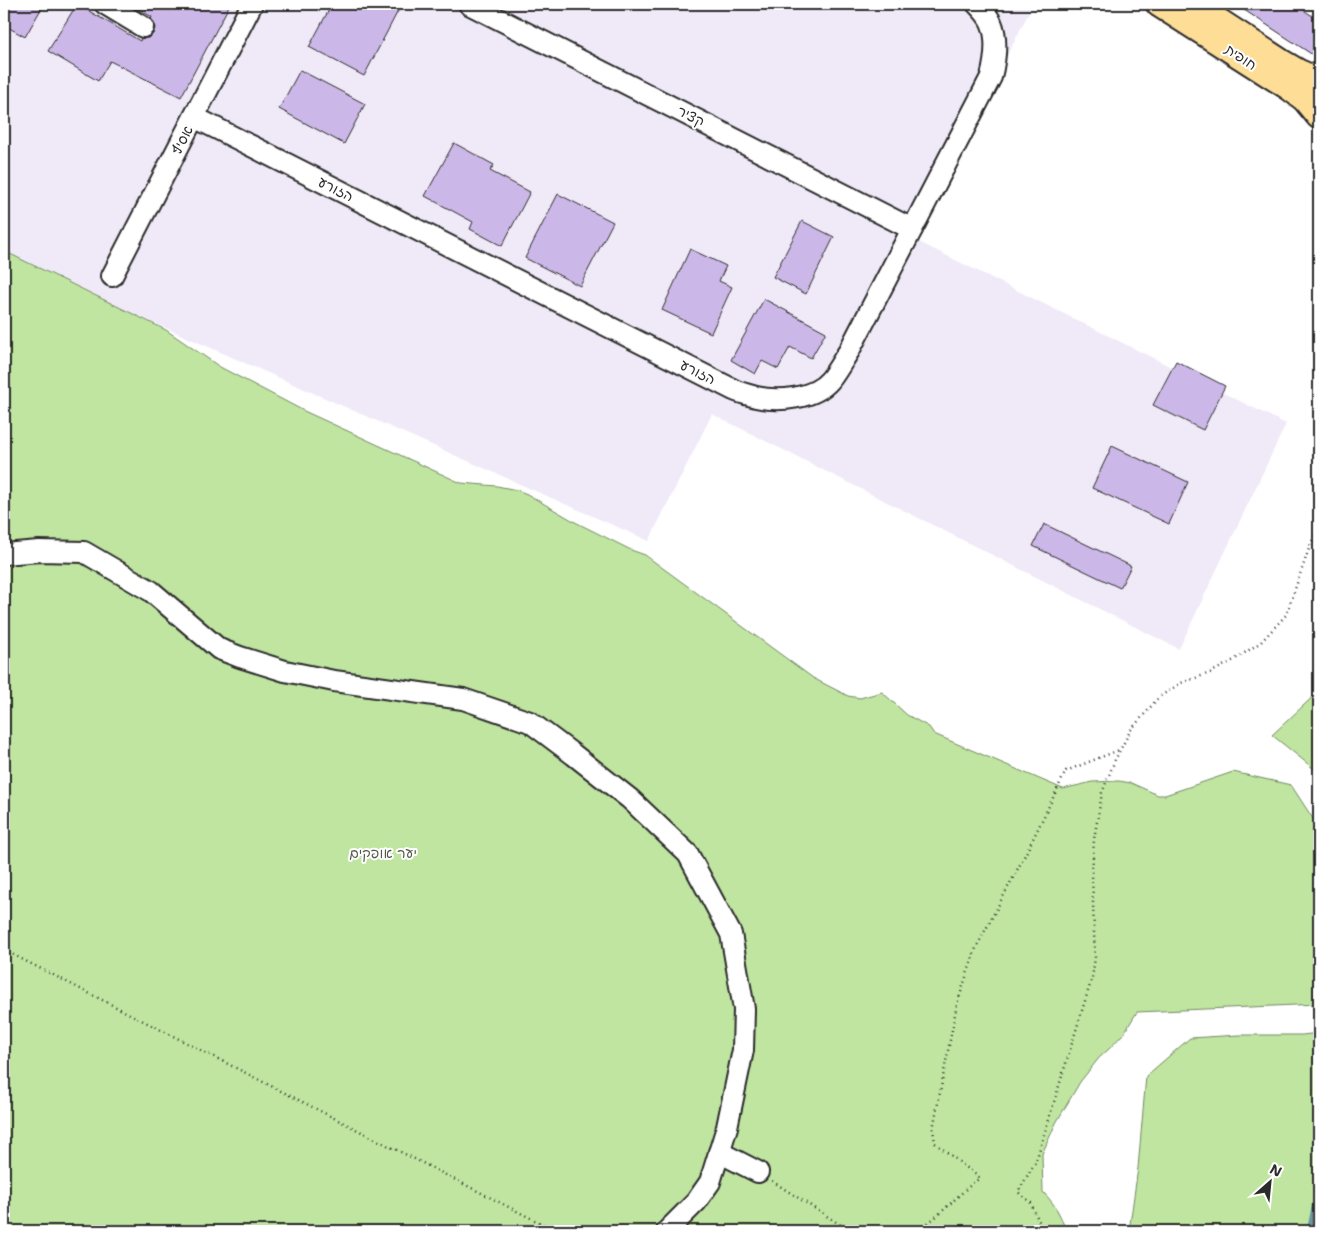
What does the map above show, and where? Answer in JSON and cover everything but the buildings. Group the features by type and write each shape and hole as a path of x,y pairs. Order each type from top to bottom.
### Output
{"main road":[{"name":"חופית","path":"1159,4 1290,87 1305,99 1319,116"},
{"name":"חופית","path":"1192,4 1298,72 1319,81"}],"street":[{"path":"105,4 143,27"},
{"name":"אסיף","path":"112,276 252,4"},
{"name":"קציר","path":"469,4 912,229"},
{"name":"הזורע","path":"194,117 734,390 757,397 776,399 798,397 816,391 829,381 849,351 990,77 994,63 995,43 991,22 977,4"},
{"path":"4,554 39,551 84,552 151,591 219,649 240,657 285,671 334,681 463,699 530,722 630,799 688,854 731,934 744,1008 743,1050 727,1126 710,1182 696,1202 668,1231"},
{"path":"719,1152 758,1172"}],"path":[{"path":"1042,1231 1031,1203 1018,1192 1036,1161 1092,978 1095,958 1092,874 1094,839 1102,793 1115,760 1130,731 1159,697 1181,683 1210,673 1234,660 1261,642 1286,615 1310,543 1319,528"},
{"path":"915,1231 928,1224 966,1188 980,1178 935,1142 933,1129 957,1004 976,948 1025,855 1066,771 1121,749"},
{"path":"4,950 556,1231"},
{"path":"758,1172 850,1231"}],"shaded area":[{"path":"4,4 1033,4 915,240 1286,424 1179,649 712,414 649,541 125,310 4,251"}],"green space":[{"name":"יער אופקים","path":"4,251 166,330 220,367 304,411 461,483 497,486 527,494 577,523 645,555 813,678 848,696 860,698 882,692 907,715 929,727 934,734 1063,789 1092,782 1119,781 1131,783 1158,795 1165,795 1233,772 1291,785 1319,828 1319,1004 1137,1012 1124,1033 1099,1058 1080,1082 1056,1123 1042,1154 1043,1192 1057,1210 1065,1231 4,1231"},
{"path":"1319,691 1319,773 1272,735"},
{"path":"1319,1033 1319,1231 1129,1231 1138,1168 1146,1076 1190,1038"}],"waterway":[{"path":"1309,1231 1319,1182"}]}
